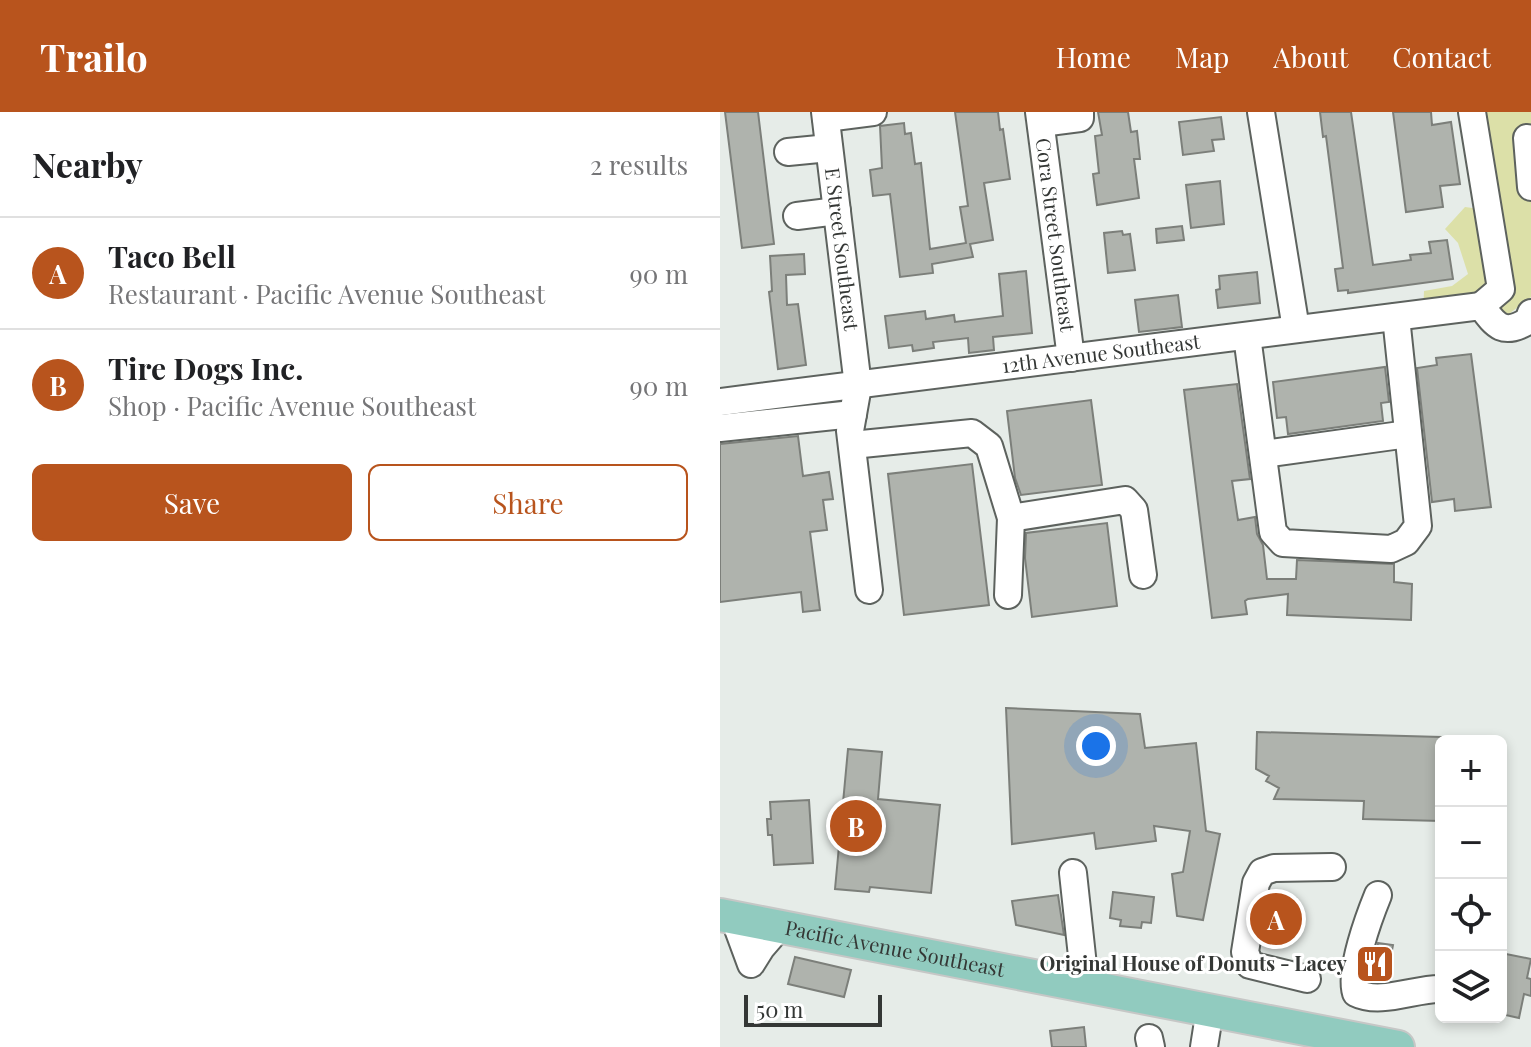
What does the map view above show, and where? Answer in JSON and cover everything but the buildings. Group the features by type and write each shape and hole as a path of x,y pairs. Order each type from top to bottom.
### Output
{"main road":[{"name":"Pacific Avenue Southeast","path":"727,916 1398,1047"}],"street":[{"path":"825,115 873,112"},
{"path":"1040,118 1080,118 1080,112"},
{"path":"1261,112 1296,329"},
{"path":"1472,112 1501,289 1481,306 1494,324 1502,328 1516,329 1528,321 1531,313"},
{"name":"E Street Southeast","path":"825,115 858,386 850,431 869,590"},
{"name":"Cora Street Southeast","path":"1040,118 1071,358"},
{"path":"1527,138 1531,187"},
{"path":"788,152 829,148"},
{"path":"797,216 837,211"},
{"name":"12th Avenue Southeast","path":"720,402 1481,306"},
{"path":"1247,336 1273,532 1283,543 1391,549 1406,542 1418,526 1396,317"},
{"path":"720,428 853,414"},
{"path":"852,445 972,433 989,446 1011,518 1008,595"},
{"path":"1263,454 1408,434"},
{"path":"1011,518 1125,500 1134,510 1143,575"},
{"path":"1307,979 1250,965 1247,960 1245,952 1256,883 1262,872 1274,868 1332,867"},
{"path":"1073,873 1085,984"},
{"path":"1378,895 1370,914 1354,978 1356,993 1374,997 1435,989"},
{"path":"727,916 751,964 780,926"},
{"path":"1204,1047 1210,1009"}],"green space":[{"path":"1472,112 1531,112 1531,297 1500,321 1423,314 1424,291 1452,286 1468,274 1458,243 1445,229 1465,207 1487,210"}],"place":[{"name":"Tire Dogs Inc.","path":"856,826"},
{"name":"Taco Bell","path":"1276,919"},
{"name":"Original House of Donuts - Lacey","path":"1375,964"}]}
